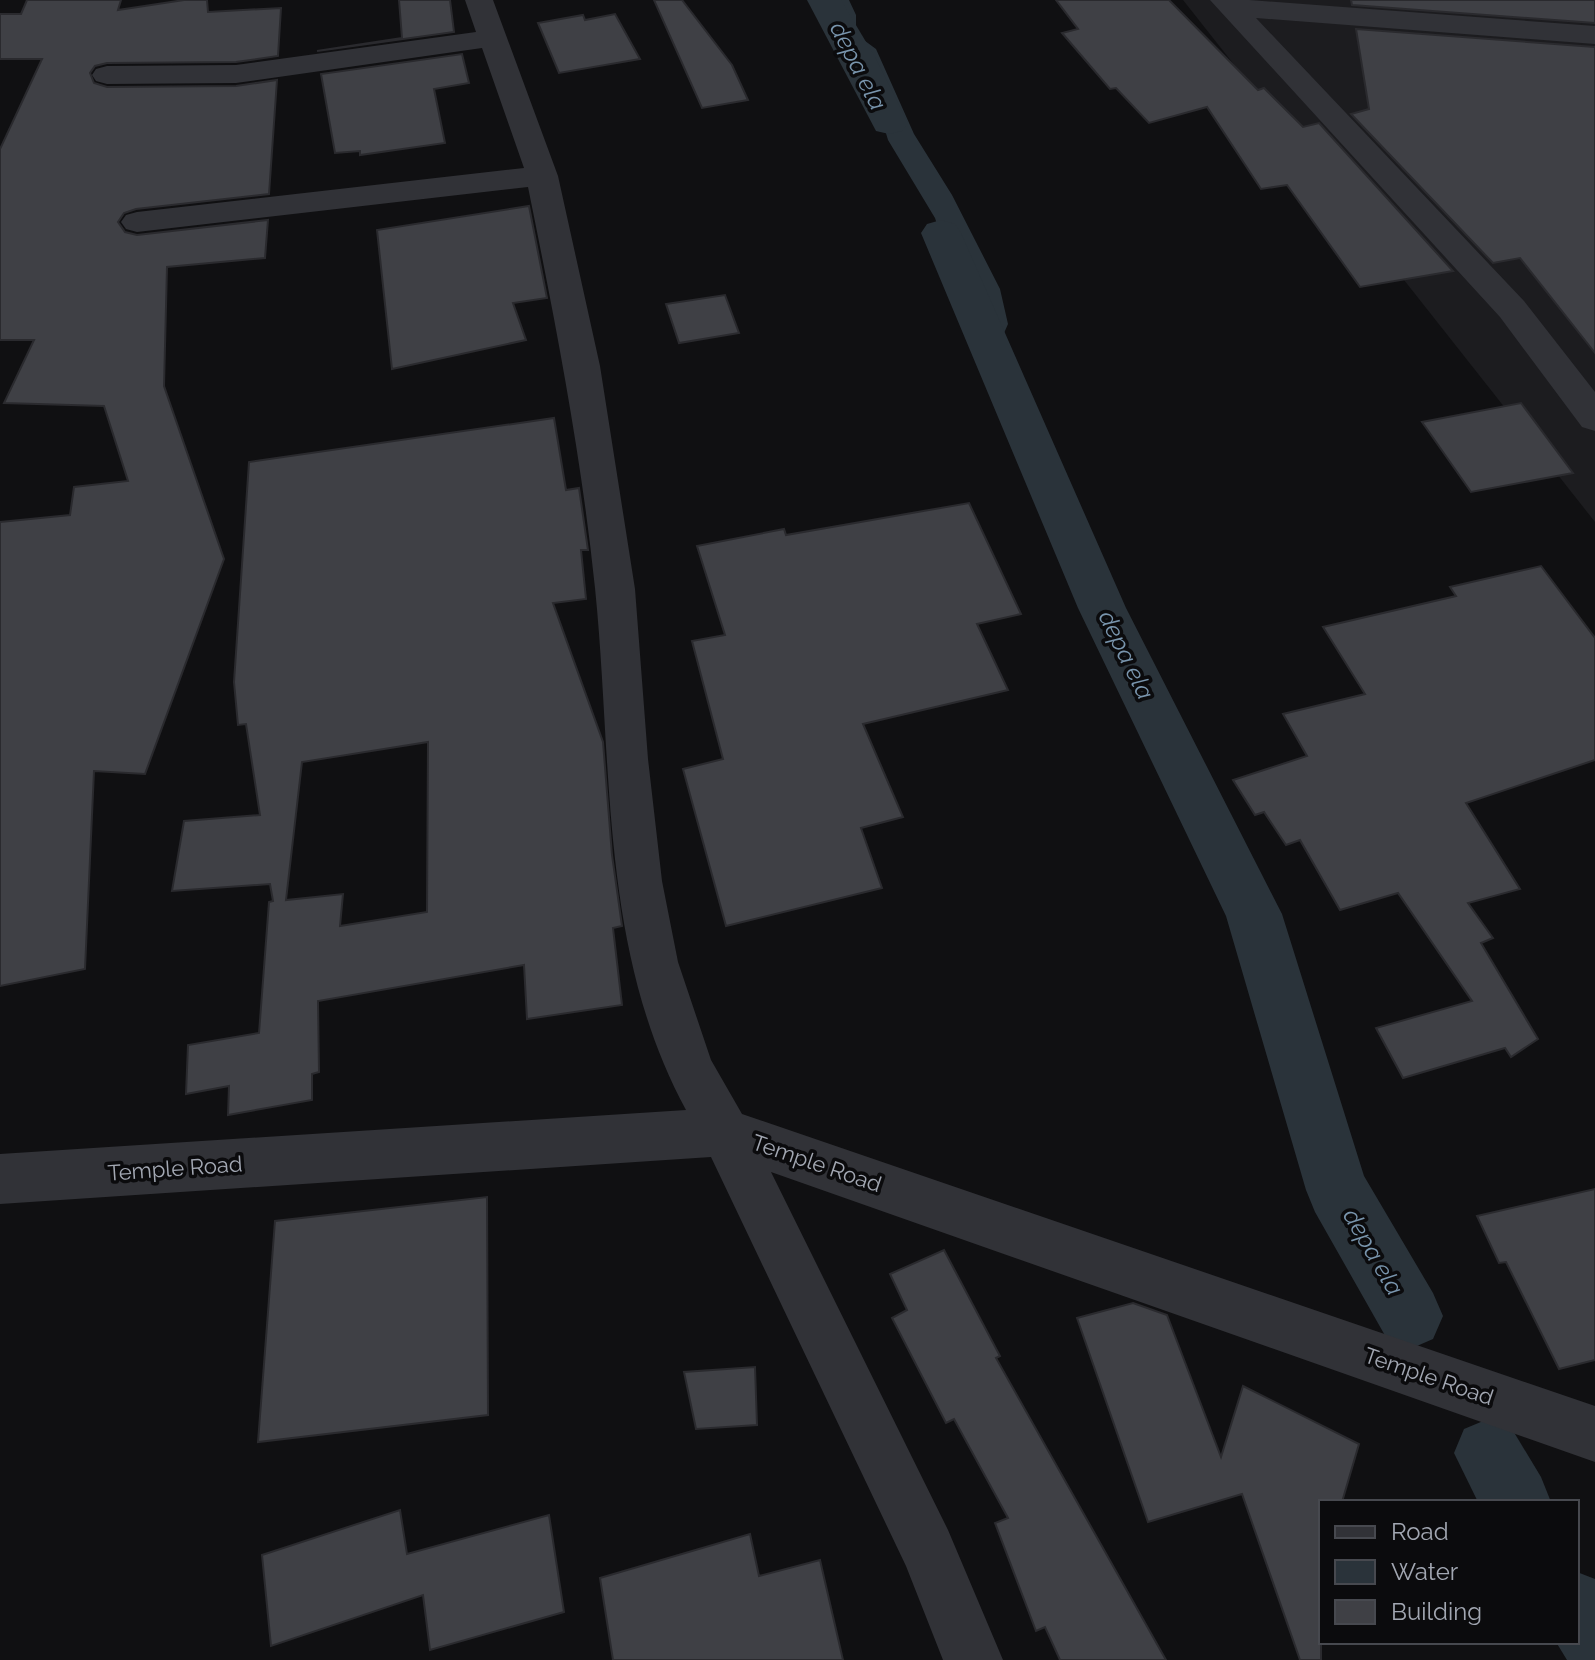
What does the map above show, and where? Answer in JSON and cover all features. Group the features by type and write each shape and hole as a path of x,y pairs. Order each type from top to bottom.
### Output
{"street":[{"path":"1227,3 1595,35"},
{"path":"1227,3 1512,309 1595,418"},
{"path":"107,75 236,74 486,19 542,176 582,366 615,589 628,774 640,881 655,962 691,1071 725,1132 928,1550 973,1660"},
{"path":"137,222 542,176"},
{"name":"Temple Road","path":"0,1179 725,1132 1595,1434"}],"shaded area":[{"path":"1183,0 1595,0 1595,522"}],"water":[{"path":"830,0 849,0 856,15 856,29 861,38 876,49 914,134 952,195 1000,289 1008,324 1001,340 980,318 950,265 935,218 888,140 875,96 861,75 850,43 838,31"}],"building":[{"path":"27,0 121,0 118,10 184,0 207,0 208,12 281,8 278,56 236,62 107,63 95,66 90,73 94,83 107,87 236,86 277,80 269,194 136,209 124,213 118,222 125,232 137,235 268,220 265,258 167,267 164,386 224,559 145,774 94,771 85,969 0,986 0,522 70,515 74,487 128,481 104,406 4,403 34,340 0,340 0,149 42,59 0,59 0,14 21,14"},
{"path":"399,0 450,0 454,32 317,51 402,38"},
{"path":"654,0 682,0 732,65 748,100 702,108"},
{"path":"1056,0 1169,0 1258,90 1264,88 1303,127 1319,123 1453,271 1360,287 1287,185 1261,189 1207,107 1149,123 1116,88 1110,89 1062,33 1078,29"},
{"path":"1351,0 1595,0 1595,23 1352,5"},
{"path":"615,14 640,59 559,73 538,23 583,15 585,20"},
{"path":"1356,29 1595,47 1595,353 1520,258 1493,263 1351,114 1369,109"},
{"path":"462,54 469,83 434,89 445,143 360,155 360,151 335,153 321,74"},
{"path":"529,206 547,298 513,303 526,340 392,369 377,230"},
{"path":"725,295 739,333 679,343 666,304"},
{"path":"1521,403 1573,473 1471,492 1422,422"},
{"path":"554,418 566,490 579,488 588,550 581,550 586,599 553,603 603,742 612,855 622,926 613,928 622,1005 527,1019 524,965 318,1001 319,1072 312,1074 312,1100 228,1115 229,1086 186,1094 188,1045 259,1033 269,902 273,901 270,884 172,891 184,821 260,815 246,724 238,725 234,682 249,462","holes":["428,742 427,912 340,926 343,894 286,900 302,762"]},
{"path":"969,503 1021,614 977,624 1008,690 863,724 903,817 861,828 882,888 726,926 683,769 723,759 692,641 725,635 697,546 784,529 786,535"},
{"path":"1541,566 1595,638 1595,760 1466,803 1520,889 1468,903 1493,938 1481,943 1538,1039 1511,1057 1505,1048 1403,1078 1376,1028 1472,1001 1398,893 1340,910 1300,840 1286,845 1264,812 1255,815 1233,780 1307,756 1283,714 1365,694 1323,627 1456,596 1450,587"},
{"path":"1595,1189 1595,1360 1559,1369 1506,1262 1499,1263 1477,1216"},
{"path":"487,1197 488,1415 258,1442 275,1221"},
{"path":"944,1250 1000,1356 996,1358 1166,1660 1060,1660 1045,1627 1036,1631 995,1523 1008,1518 954,1419 946,1423 892,1318 907,1310 890,1274"},
{"path":"1133,1303 1167,1315 1221,1457 1243,1386 1359,1444 1343,1500 1319,1500 1321,1660 1300,1660 1242,1494 1148,1522 1077,1318"},
{"path":"755,1367 757,1425 696,1429 684,1372"},
{"path":"400,1510 407,1554 549,1515 564,1612 430,1650 423,1595 271,1646 262,1555"},
{"path":"750,1534 759,1576 820,1560 843,1660 613,1660 600,1578"}],"waterway":[{"name":"depa ela","path":"824,0 857,57 889,123"},
{"name":"depa ela","path":"941,233 1102,608 1254,914 1337,1190 1410,1316"},
{"name":"depa ela","path":"1488,1453 1515,1500"},
{"name":"depa ela","path":"1579,1611 1595,1639"}]}
